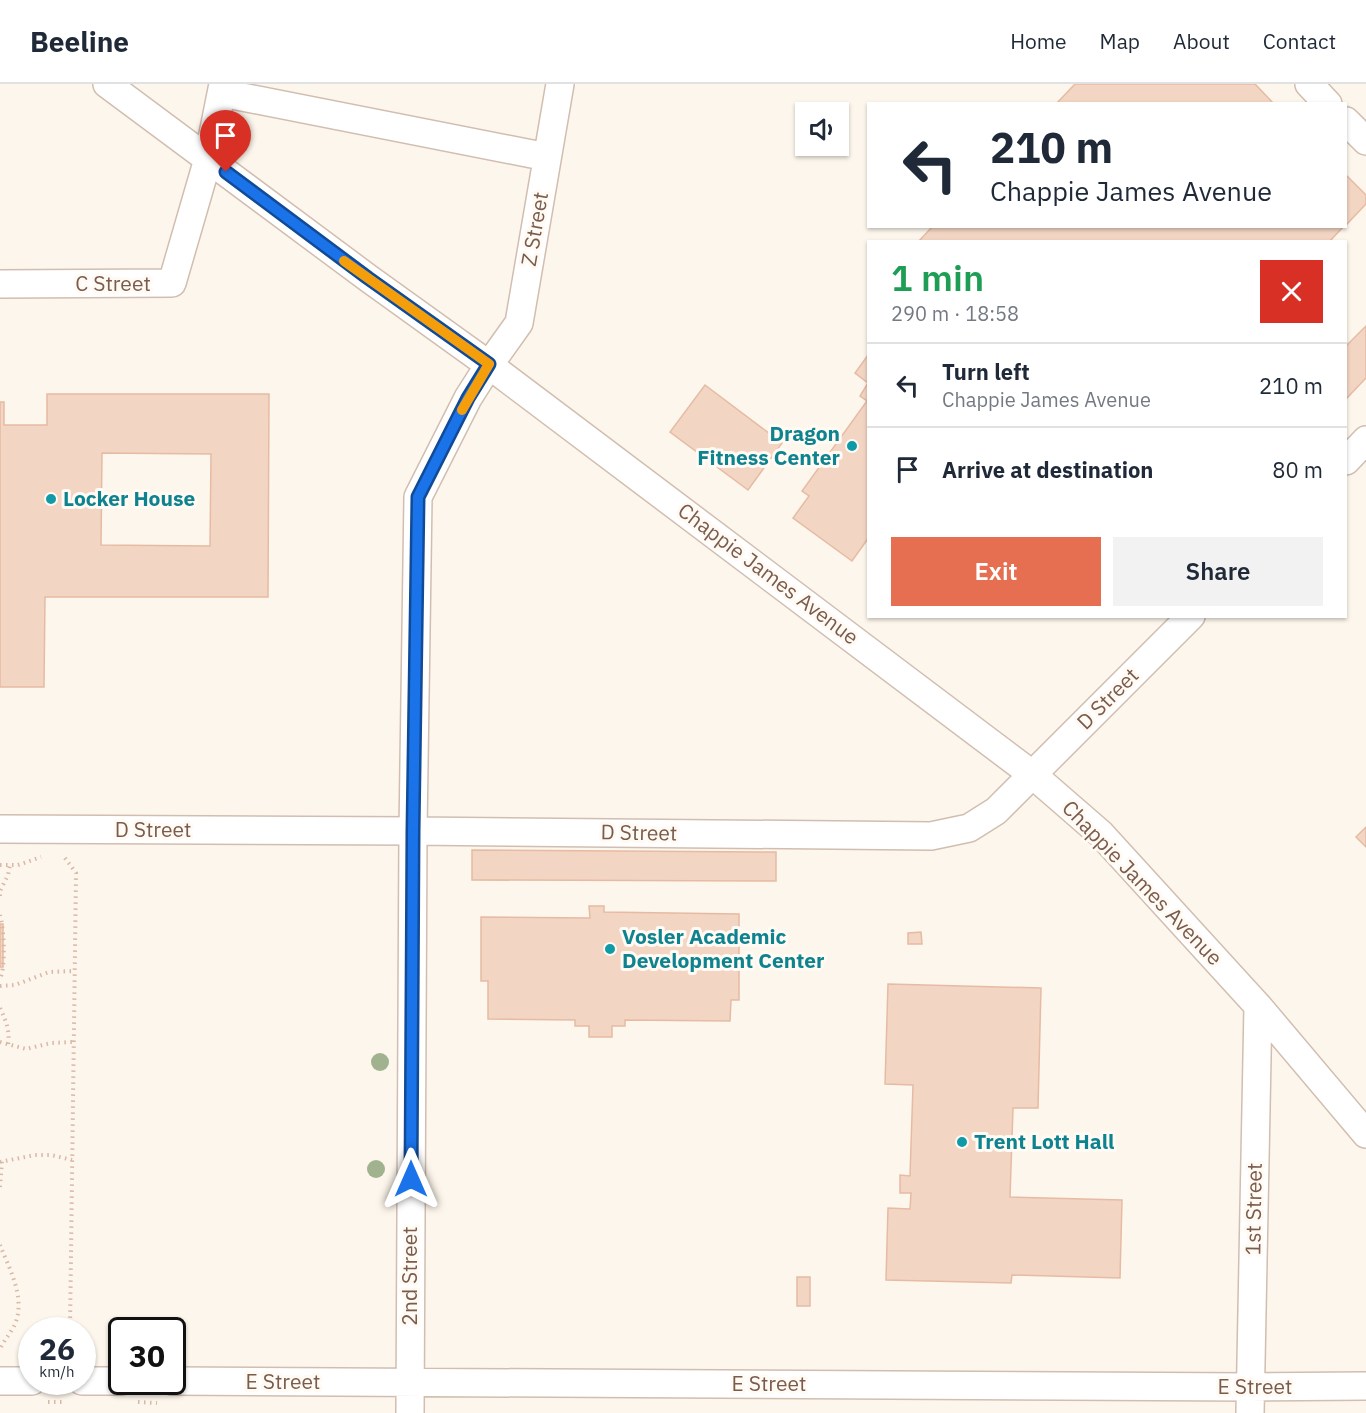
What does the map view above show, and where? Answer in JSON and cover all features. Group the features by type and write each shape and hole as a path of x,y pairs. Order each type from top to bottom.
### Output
{"street":[{"name":"Chappie James Avenue","path":"107,84 368,278 489,364 1034,775 1101,834 1258,1006 1366,1134"},
{"name":"Z Street","path":"489,364 519,323 560,84"},
{"path":"1309,84 1326,102"},
{"name":"C Street","path":"0,284 172,283 208,159 223,88"},
{"path":"223,88 547,157"},
{"path":"1347,122 1366,141"},
{"name":"2nd Street","path":"410,1413 413,831 418,497 468,398 489,364"},
{"path":"1347,459 1366,440"},
{"name":"D Street","path":"0,829 931,836 969,828 996,812 1189,618"},
{"name":"1st Street","path":"1250,1400 1258,1006"},
{"path":"0,1380 18,1381"},
{"name":"E Street","path":"186,1382 410,1383 1250,1400 1366,1386"}],"path":[{"path":"0,865 18,865 46,855"},
{"path":"55,855 67,858 76,873 70,1317"},
{"path":"0,896 0,891 9,875 10,865"},
{"path":"0,915 3,924 3,973 0,979"},
{"path":"0,986 15,986 49,972 74,971"},
{"path":"0,1008 8,1024 10,1036 8,1045"},
{"path":"0,1042 26,1049 51,1043 74,1041"},
{"path":"0,1187 1,1161 35,1155 51,1155 72,1160"},
{"path":"0,1245 14,1282 18,1311 15,1323 0,1349"}],"building":[{"path":"1075,84 1255,84 1272,102 1058,102"},
{"path":"1347,176 1366,195 1366,204 1347,224"},
{"path":"931,228 1342,228 1331,240 920,240"},
{"path":"1366,326 1366,378 1347,398 1347,345"},
{"name":"Dragon Fitness Center","path":"867,356 867,382 855,373"},
{"path":"705,385 782,443 748,490 670,432"},
{"name":"Dragon Fitness Center","path":"867,385 867,401 860,396"},
{"name":"Locker House","path":"47,394 269,394 268,597 45,597 44,687 0,687 0,402 4,402 4,425 47,425","holes":["102,453 211,454 210,546 101,545"]},
{"name":"Dragon Fitness Center","path":"867,401 867,540 852,561 793,518 809,496 802,491"},
{"path":"1366,827 1366,847 1356,837"},
{"path":"472,850 776,852 776,881 472,880"},
{"name":"Vosler Academic Development Center","path":"589,906 604,906 604,912 739,914 739,1000 731,1000 730,1021 625,1020 625,1026 612,1026 612,1037 589,1037 589,1026 575,1026 575,1020 488,1019 488,981 481,981 481,917 590,918"},
{"path":"0,924 3,924 3,967 0,967"},
{"path":"921,932 922,944 908,944 908,933"},
{"name":"Trent Lott Hall","path":"888,984 1041,988 1038,1108 1013,1108 1010,1197 1122,1200 1120,1278 1012,1275 1011,1283 886,1280 888,1208 910,1209 911,1193 900,1193 900,1175 910,1176 913,1085 885,1084"},
{"path":"797,1277 810,1277 810,1306 797,1306"}],"slow traffic":[{"path":"344,261 489,364 462,410"}],"place":[{"name":"Dragon Fitness Center","path":"852,446"},
{"name":"Locker House","path":"51,499"},
{"name":"Vosler Academic Development Center","path":"610,949"},
{"name":"Trent Lott Hall","path":"962,1142"}],"route":[{"path":"226,172 368,278 489,364 468,398 418,497 411,1179"}]}
